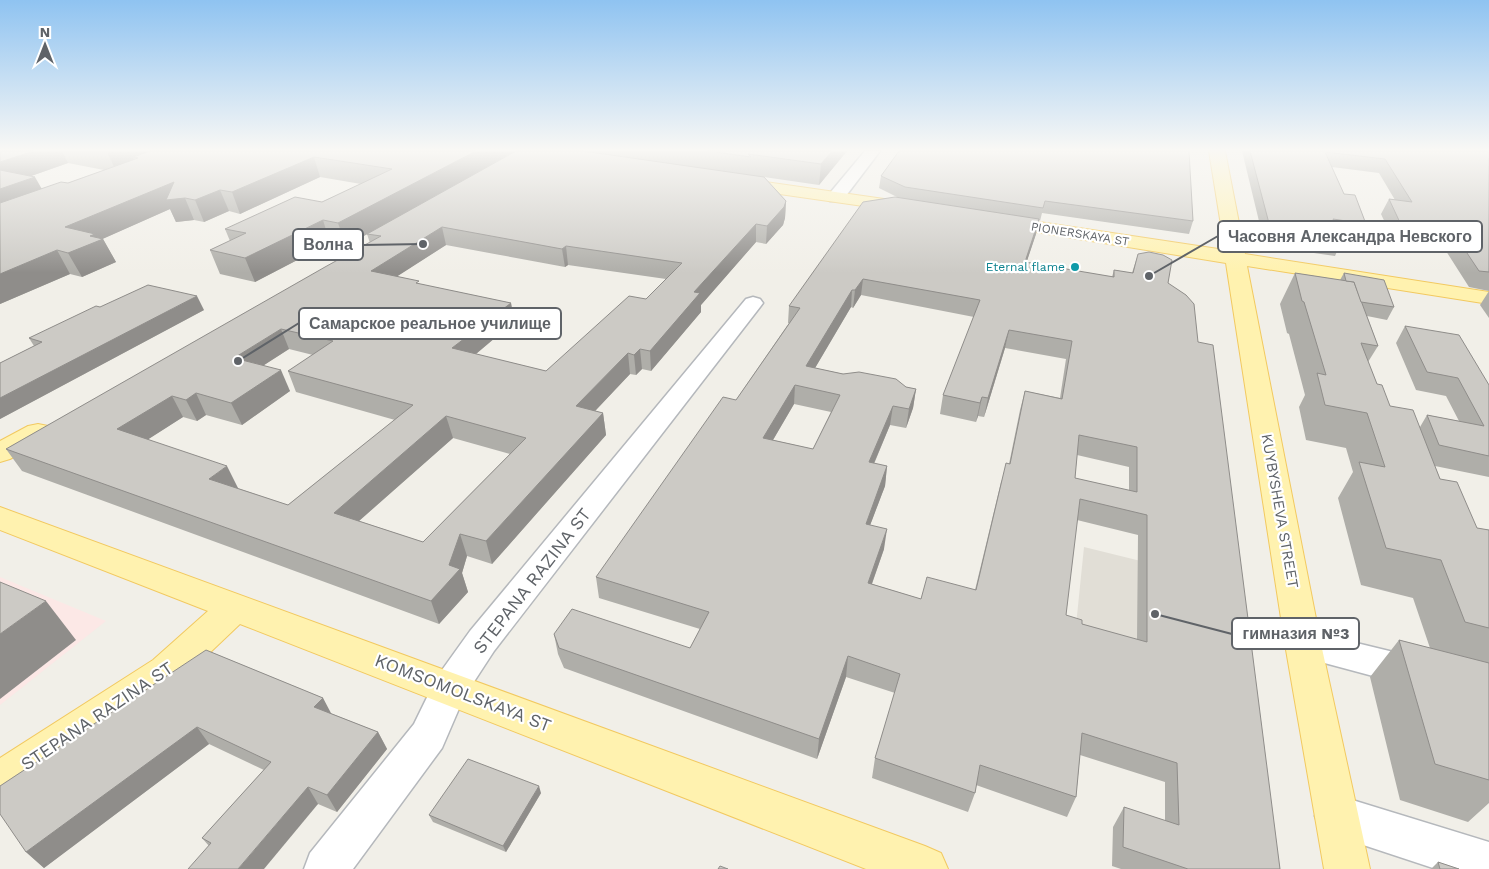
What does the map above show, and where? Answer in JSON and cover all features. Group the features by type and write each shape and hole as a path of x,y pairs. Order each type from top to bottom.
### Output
{"main road":[{"path":"798,192 922,210"},
{"name":"KUYBYSHEVA STREET","path":"1225,192 1303,644 1346,869"},
{"name":"PIONERSKAYA ST","path":"978,218 1489,298"},
{"path":"0,453 52,424"},
{"name":"KOMSOMOLSKAYA ST","path":"0,518 925,869"},
{"name":"STEPANA RAZINA ST","path":"0,782 166,671 236,607"}],"street":[{"path":"836,197 840,192"},
{"name":"STEPANA RAZINA ST","path":"326,869 428,736 450,688 482,641 753,303"},
{"path":"1303,644 1444,679"},
{"path":"1336,816 1489,864"}],"shaded area":[{"path":"1084,547 1230,583 1241,691 1074,645"},
{"path":"0,577 106,621 0,705"}],"building":[{"path":"33,192 151,192 65,227 95,234 90,236 103,239 68,253 57,250 0,274 0,203"},
{"path":"170,192 216,192 195,200 185,198 166,200"},
{"path":"344,192 398,192 338,223 323,220 245,258 210,250 246,233 225,229 295,197 322,202"},
{"path":"443,192 777,192 786,201 784,207 767,226 756,224 694,292 700,293 650,351 640,349 634,355 628,353 576,406 603,413 486,541 460,534 449,565 460,569 431,601 6,449 325,267 381,236 367,234","holes":["442,227 562,249 566,246 682,263 646,299 629,296 546,371 452,348 511,303 416,283 419,281 371,271","281,329 333,341 288,371 413,405 288,505 209,479 227,466 117,429 172,396 186,400 196,393 231,403 281,370 234,358","446,416 526,438 423,542 334,513"]},
{"path":"935,192 1191,192 1193,221 1045,201 1043,208"},
{"path":"1261,192 1343,192 1344,194 1355,195 1366,224 1333,219 1342,240 1271,231"},
{"path":"1405,192 1489,192 1489,272 1479,271 1455,235 1403,229 1389,199 1412,202"},
{"path":"895,197 1039,219 1025,262 1114,277 1114,270 1133,273 1138,254 1149,252 1163,255 1172,260 1168,283 1186,295 1194,304 1198,342 1213,345 1280,869 1188,869 1123,847 1124,807 1179,825 1177,763 1082,733 1076,797 980,765 975,793 875,758 900,674 848,656 819,739 559,648 554,634 572,609 690,648 709,612 596,577 723,397 736,400 800,308 789,306 863,202","holes":["863,279 980,300 943,395 980,403 982,397 988,398 1009,330 1072,341 1062,399 1025,391 1010,464 1006,463 976,590 927,577 921,599 868,583 887,529 866,524 887,466 869,462 893,406 909,409 916,389 906,387 896,379 859,372 843,374 806,366 852,290 855,290","795,385 840,395 813,449 763,438","1079,435 1137,447 1137,492 1075,478","1080,499 1147,515 1147,642 1082,624 1082,620 1066,615"]},
{"path":"1295,273 1354,282 1378,346 1361,343 1377,384 1382,385 1390,406 1413,410 1440,479 1457,482 1477,528 1489,530 1489,628 1465,622 1441,560 1386,548 1359,462 1385,467 1367,413 1325,405 1317,373 1326,375"},
{"path":"1344,273 1384,280 1394,307 1361,302 1354,282 1346,281"},
{"path":"148,285 197,296 0,398 0,363 42,342 29,338 96,306 100,307"},
{"path":"1405,326 1459,335 1489,385 1489,456 1439,445 1427,415 1484,426 1458,378 1427,372"},
{"path":"0,582 46,601 0,634"},
{"path":"1399,640 1489,663 1489,780 1435,764"},
{"path":"206,650 323,698 314,707 378,732 327,795 308,787 238,869 188,869 211,843 202,838 271,762 197,727 26,852 0,814 0,786"},
{"path":"468,759 539,786 503,846 429,815"},
{"path":"1438,862 1459,869 1440,869"}],"place":[{"name":"Волна","path":"423,244"},
{"name":"Eternal flame","path":"1075,267"},
{"name":"Часовня Александра Невского","path":"1149,276"},
{"name":"Самарское реальное училище","path":"238,361"},
{"name":"гимназия №3","path":"1155,614"}]}
